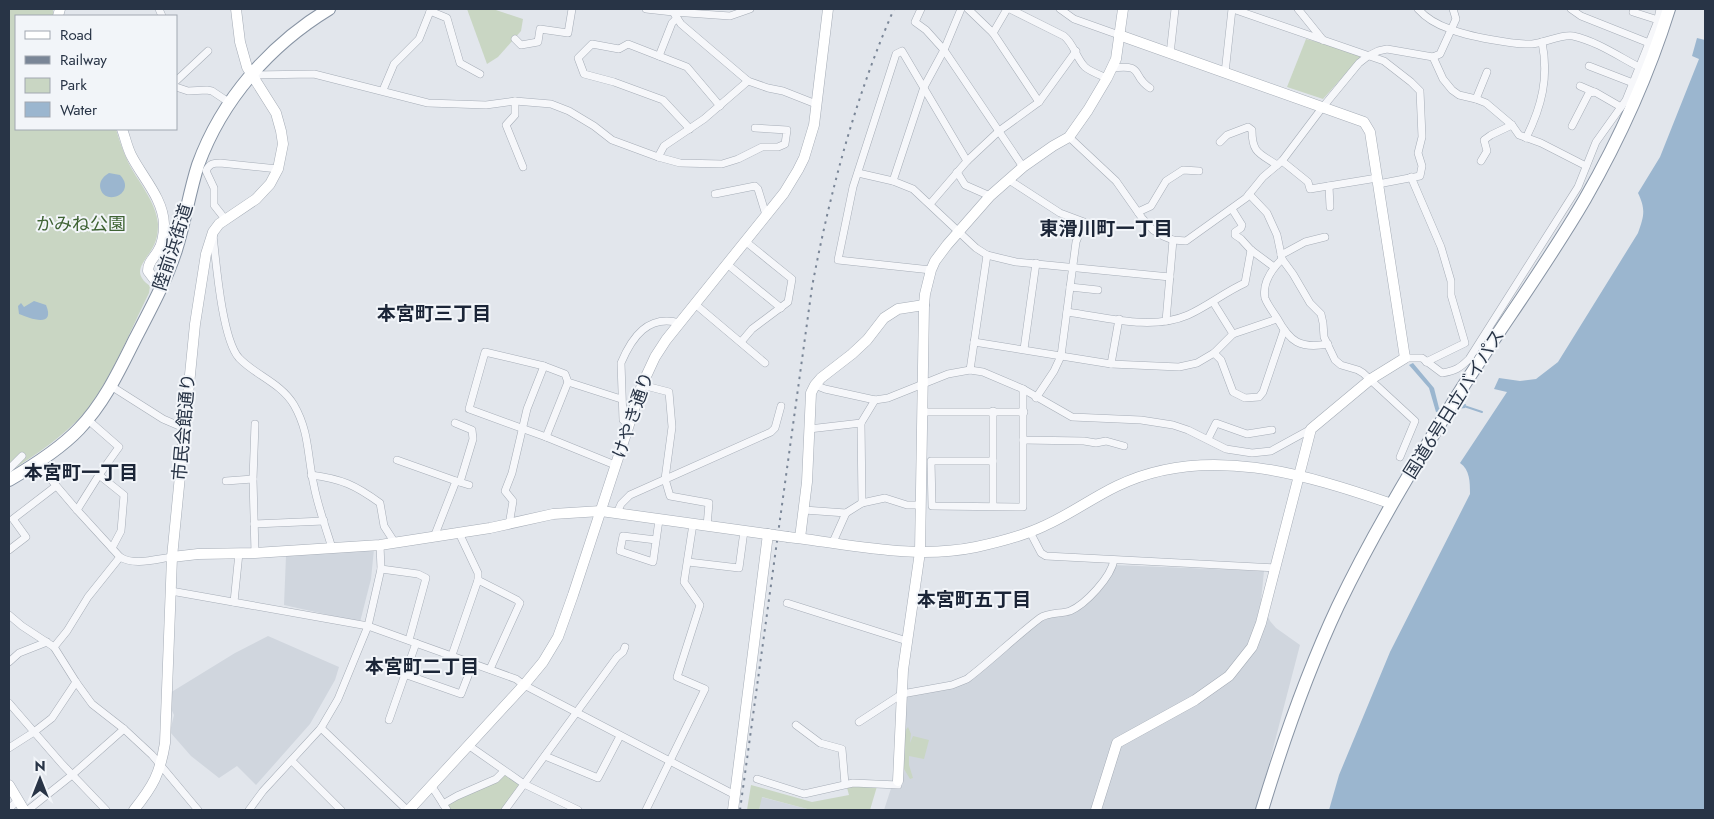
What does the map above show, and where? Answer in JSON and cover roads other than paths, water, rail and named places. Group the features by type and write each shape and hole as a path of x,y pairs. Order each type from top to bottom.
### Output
{"highway":[{"name":"陸前浜街道","path":"9,480 73,434 87,419 111,386 164,283 180,236 198,166 213,132 230,102 240,87 287,38 329,9"},
{"name":"国道6号日立バイパス","path":"1262,810 1289,728 1328,628 1357,568 1408,476 1498,332 1584,201 1625,124 1648,69 1669,9"}],"street":[{"name":"市民会館通り","path":"134,810 154,782 161,766 166,727 172,557 199,288 206,254 213,232 225,219 263,192 278,169 283,144 276,113 251,75 240,42 236,9"},
{"path":"515,39 521,45 538,42 540,29 568,32 572,9"},
{"path":"646,9 675,15 730,16 750,9"},
{"name":"けやき通り","path":"408,810 524,685 543,662 562,627 642,385 655,357 784,193 801,164 810,140 828,9"},
{"path":"921,9 914,22 926,30 944,50 1023,167"},
{"path":"893,181 924,87 944,50 961,9"},
{"path":"968,9 994,32 1039,102"},
{"path":"994,32 1009,9 1064,36 1071,42 1084,66 1092,72 1107,78"},
{"path":"1060,9 1074,18 1170,54 1364,122 1370,132 1405,358"},
{"path":"757,778 804,794 853,782 898,785 902,694 907,641 920,552 924,305 931,270 935,261 990,196 1023,167 1069,137 1088,110 1112,68 1116,58 1123,9"},
{"path":"1170,54 1175,9"},
{"path":"1220,142 1227,135 1248,127 1252,130 1252,144 1255,149 1308,182 1310,189 1412,178 1420,176 1422,166 1418,153 1422,137 1420,90 1384,61 1233,9 1225,73"},
{"path":"1298,9 1324,40"},
{"path":"1418,9 1437,24 1451,30 1511,42 1532,44 1571,35 1586,40 1639,67"},
{"path":"1069,137 1116,181 1153,230 1173,240 1186,240 1232,209 1249,194 1263,177 1279,163 1359,63 1368,56 1387,49 1433,57 1440,54 1456,18 1453,9"},
{"path":"1571,9 1581,16 1649,44"},
{"path":"815,385 875,400 888,398 948,374 970,370 983,372 1023,389 1072,417 1157,422 1188,430 1233,450 1261,453 1277,448 1311,429 1371,379 1405,358 1422,358 1442,373 1453,372 1469,359 1578,187 1596,142 1626,100 1658,20 1660,9"},
{"path":"383,90 394,64 419,39 430,10 448,18 460,63 480,74"},
{"path":"1633,12 1658,20"},
{"path":"659,56 675,15"},
{"path":"675,15 682,24 748,81 783,91 816,104"},
{"path":"1526,138 1536,119 1544,85 1545,60 1542,42"},
{"path":"690,129 663,100 614,82 584,74 578,58 592,44 620,49 628,44 687,67 720,106"},
{"path":"178,79 208,50"},
{"path":"931,270 838,260 853,187 896,54 902,51 967,161"},
{"path":"930,204 967,161 999,132 1039,102 1076,51"},
{"path":"1433,57 1443,79 1459,96 1486,103 1512,125 1519,135 1541,143 1586,166"},
{"path":"1112,68 1128,66 1136,70 1150,88"},
{"path":"1589,66 1632,83"},
{"path":"1476,99 1487,72"},
{"path":"251,75 314,74 428,102 446,104 486,105 516,101 551,104 569,111 594,126 612,140 680,163 722,164 738,159 762,147 778,147 785,144 787,130 755,128"},
{"path":"658,157 664,146 720,106 748,81"},
{"path":"1580,86 1621,106"},
{"path":"178,88 188,91 212,91 230,102"},
{"path":"1572,126 1589,93 1595,92"},
{"path":"516,101 514,115 506,125 523,167"},
{"path":"1481,161 1487,151 1484,140 1491,134 1512,125"},
{"path":"122,130 130,154 159,203 162,214 164,224 162,241 158,252 149,264 148,271 154,279 164,283"},
{"path":"225,219 214,205 214,188 206,171 208,165 220,163 278,169"},
{"path":"1138,212 1151,206 1166,181 1183,170 1199,170"},
{"path":"957,172 965,185 990,196"},
{"path":"858,173 893,181 913,189 976,248 987,255 1016,262 1170,277"},
{"path":"1412,178 1441,247 1451,281 1451,295 1465,343 1426,362"},
{"path":"1009,180 1060,213 1084,222 1076,242 1061,356 1054,371 1036,398"},
{"path":"715,194 754,186 758,189 766,215"},
{"path":"1329,186 1330,207"},
{"path":"1249,194 1267,213 1277,235 1281,257 1310,303 1321,314 1324,337 1335,360 1358,370 1371,379 1415,421 1400,457"},
{"path":"1232,209 1242,225 1235,232 1235,235 1274,267"},
{"path":"213,232 222,308 232,343 237,356 285,394 293,404 306,431 311,475 332,548"},
{"path":"1326,237 1305,242 1281,257 1269,276 1266,298 1284,330 1295,342 1318,346 1328,344"},
{"path":"1166,321 1173,240"},
{"path":"742,342 752,329 788,302 792,279 745,241"},
{"path":"1067,312 1151,324 1186,316 1245,283 1251,250"},
{"path":"970,370 987,255"},
{"path":"1024,349 1036,263"},
{"path":"727,264 780,308"},
{"path":"1070,287 1098,290"},
{"path":"1213,302 1233,334"},
{"path":"695,304 742,342 764,363"},
{"path":"800,538 807,482 811,394 815,385 867,340 884,318 898,308 924,305"},
{"path":"1111,364 1119,319"},
{"path":"974,342 1111,364 1180,367 1197,363 1214,353 1233,334 1277,319"},
{"path":"629,425 623,420 621,364 634,338 641,330 650,325 672,321 680,323"},
{"path":"1214,353 1221,360 1233,392 1245,398 1259,397 1284,330"},
{"path":"546,437 568,382 565,374 544,366 485,352 468,409 546,437 615,465"},
{"path":"509,524 513,501 505,491 512,473 530,400 544,366"},
{"path":"568,382 621,399"},
{"path":"642,385 669,392 672,427 665,479 670,496 709,503 707,526"},
{"path":"111,386 157,416 184,428"},
{"path":"993,461 932,462 932,506 1023,507 1023,389"},
{"path":"862,503 861,423 875,400"},
{"path":"617,513 625,499 771,432 776,428 781,406"},
{"path":"923,412 1024,412"},
{"path":"993,412 993,506"},
{"path":"77,510 119,447 87,419"},
{"path":"1208,440 1216,422 1247,434 1272,430"},
{"path":"434,537 472,444 472,430 455,423"},
{"path":"809,429 861,423"},
{"path":"255,424 255,553"},
{"path":"1096,810 1117,743 1195,700 1229,676 1252,647 1261,622 1311,429"},
{"path":"1023,440 1084,441 1096,443 1106,441 1124,446"},
{"path":"9,469 22,456"},
{"path":"396,460 469,485"},
{"path":"36,462 120,557 136,562 198,554 255,553 380,545 459,533 553,514 601,511 892,550 941,552 971,548 1030,532 1133,479 1166,469 1219,464 1262,468 1344,489 1392,504"},
{"path":"99,475 124,494 121,531 112,548"},
{"path":"311,475 334,478 350,484 380,503 384,526 395,543"},
{"path":"226,481 254,479"},
{"path":"9,550 26,537 13,520 56,486"},
{"path":"833,542 846,514 862,503 885,498 907,505 922,505"},
{"path":"804,510 846,514"},
{"path":"656,540 624,536 620,551 653,562 659,520"},
{"path":"254,524 324,521"},
{"path":"646,810 705,689 677,677 700,604 684,582 693,524"},
{"path":"688,562 739,568 744,531"},
{"path":"1030,532 1041,553 1046,556 1275,568"},
{"path":"452,655 478,580 478,573 459,533"},
{"path":"733,810 744,714 771,534"},
{"path":"249,810 263,791 321,728 338,699 368,626 381,569 380,545"},
{"path":"234,602 239,553"},
{"path":"54,647 67,631 88,597 120,557"},
{"path":"859,722 902,694 952,685 966,679 1043,616 1070,610 1086,600 1100,586 1114,560"},
{"path":"381,569 418,574 426,578 413,642 389,720"},
{"path":"478,580 520,603 490,669"},
{"path":"171,591 368,626 452,655 516,679 576,713 735,795"},
{"path":"788,603 907,641"},
{"path":"9,615 54,647 92,704 124,729 152,755 198,810"},
{"path":"9,662 19,653 47,642"},
{"path":"505,810 625,647"},
{"path":"404,674 461,694 473,663"},
{"path":"9,748 52,718 76,682"},
{"path":"9,703 106,810"},
{"path":"796,725 820,743 842,749 846,784"},
{"path":"321,728 408,810"},
{"path":"28,810 124,729"},
{"path":"545,756 598,778 620,736"},
{"path":"468,745 524,784 578,810"},
{"path":"292,761 340,810"},
{"path":"431,785 445,807 457,796 496,779 504,771"},
{"path":"9,785 24,810"},
{"path":"9,809 18,800"}],"water":[{"path":"1697,38 1705,40 1705,810 1329,810 1339,775 1390,652 1470,494 1468,473 1460,463 1507,392 1494,389 1499,378 1520,381 1536,379 1558,362 1638,233 1643,213 1638,193 1660,157 1699,59 1692,56"},
{"path":"109,173 120,175 124,182 125,188 118,196 106,196 102,193 101,182"},
{"path":"34,301 46,305 47,317 40,320 19,314 18,306 21,303 24,307"},
{"path":"1413,363 1434,388 1439,408 1466,404 1465,408 1436,412 1429,388 1409,365"}],"waterway":[{"path":"1464,406 1482,412"}],"railway":[{"path":"740,810 812,287 827,216 845,146 867,77 894,9"}],"district":[{"name":"東滑川町一丁目","path":"1106,228"},
{"name":"本宮町三丁目","path":"434,313"},
{"name":"本宮町一丁目","path":"81,472"},
{"name":"本宮町五丁目","path":"974,599"},
{"name":"本宮町二丁目","path":"422,666"}],"park label":[{"name":"かみね公園","path":"81,224"}]}
